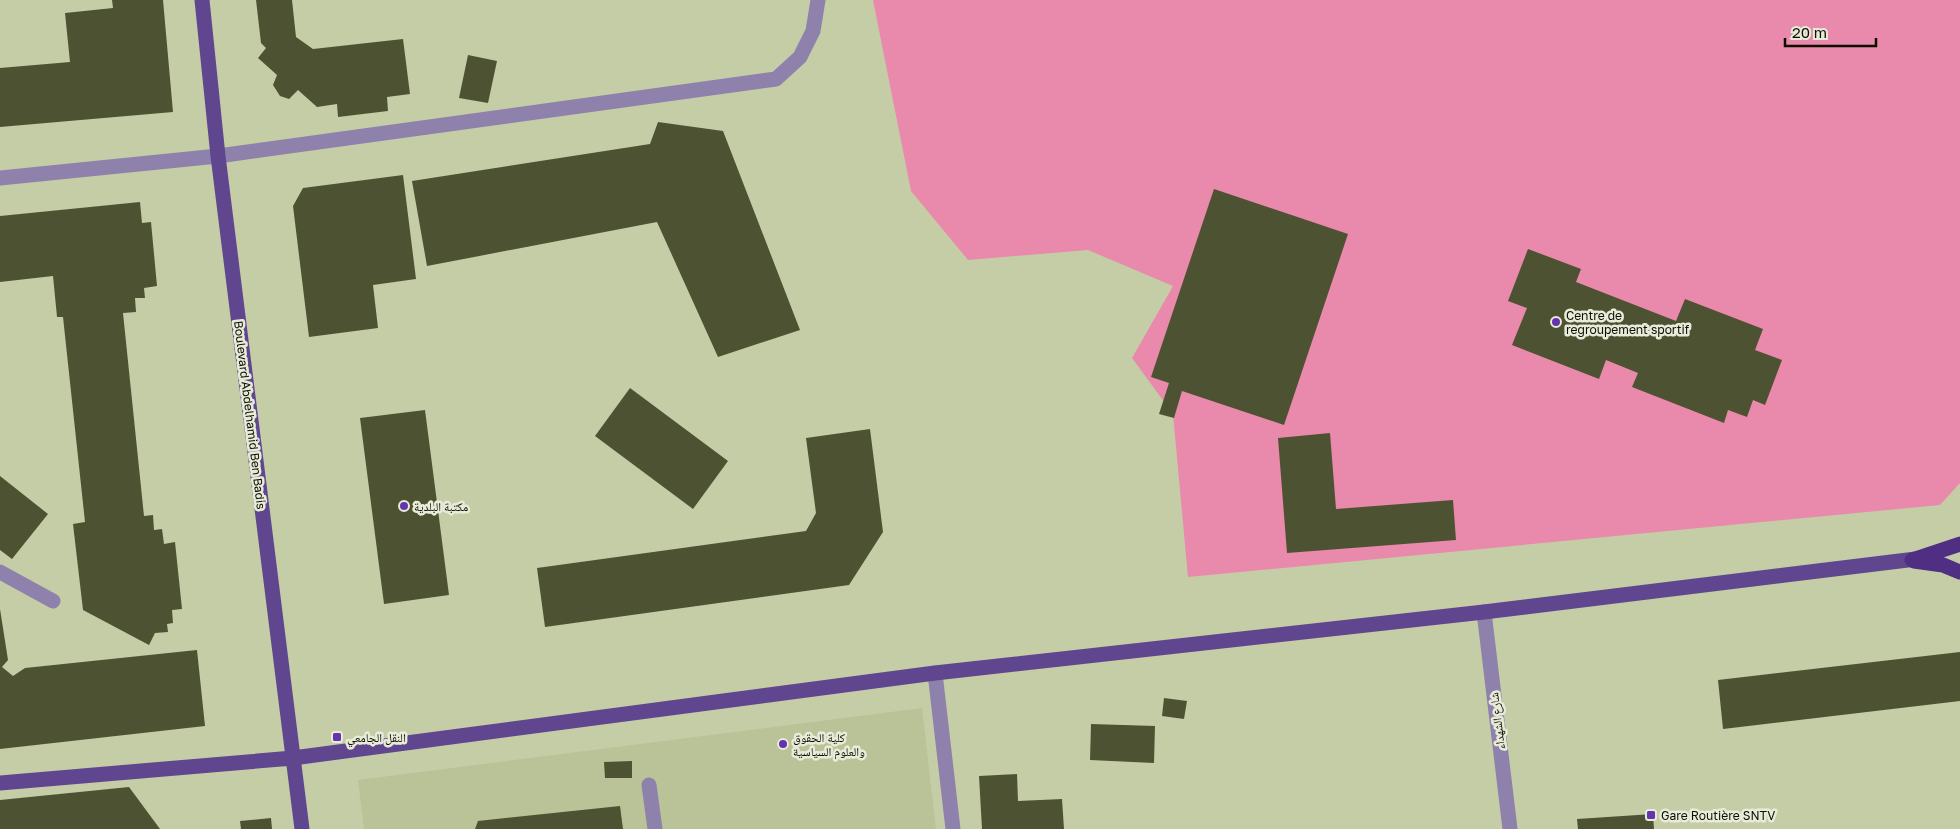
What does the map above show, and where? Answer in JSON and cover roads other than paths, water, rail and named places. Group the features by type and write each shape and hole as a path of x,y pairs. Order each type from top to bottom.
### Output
{"highway":[{"path":"1912,560 1960,544"},
{"path":"1912,560 1943,565 1960,572"}],"main road":[{"name":"Boulevard Abdelhamid Ben Badis","path":"202,0 218,156 302,829"},
{"path":"0,783 293,758 935,673 1484,612 1912,560 1960,552"}],"street":[{"path":"0,178 218,156 776,79 800,57 813,31 818,0"},
{"path":"0,572 53,601"},
{"name":"شارع الشهداء","path":"1484,612 1510,829"},
{"path":"935,673 953,829"},
{"path":"649,785 656,829"}],"place":[{"name":"Centre de regroupement sportif","path":"1556,322"},
{"name":"مكتبة البلدية","path":"404,506"},
{"name":"النقل الجامعي","path":"337,737"},
{"name":"كلية الحقوق والعلوم السياسية","path":"783,744"},
{"name":"Gare Routière SNTV","path":"1651,815"}]}
